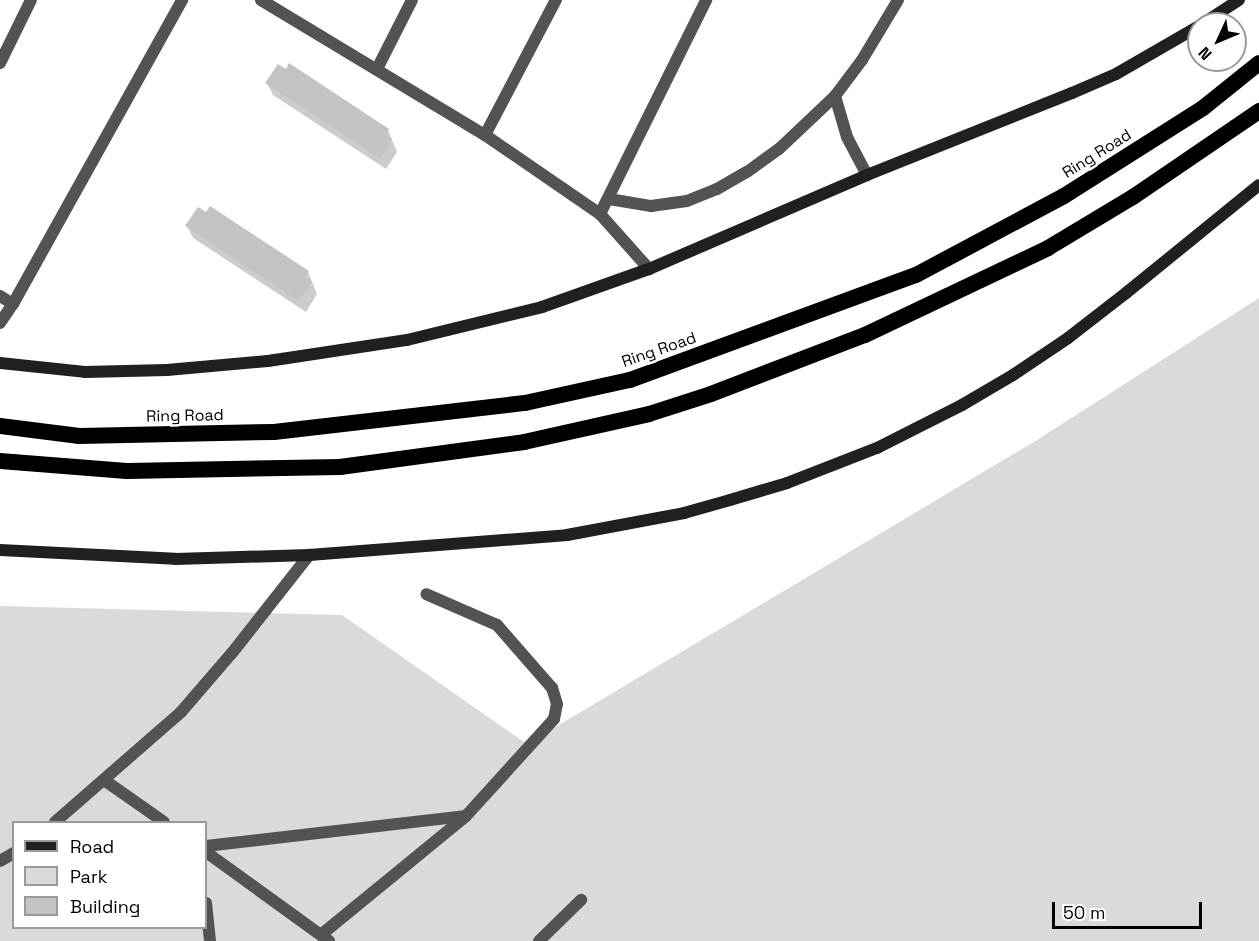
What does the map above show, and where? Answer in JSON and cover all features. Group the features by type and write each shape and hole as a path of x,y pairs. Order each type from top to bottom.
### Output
{"highway":[{"name":"Ring Road","path":"0,426 79,436 274,432 525,403 630,380 916,275 1064,196 1203,108 1259,63"},
{"path":"0,461 127,471 340,467 524,442 649,414 721,390 865,335 1048,248 1132,197 1259,111"}],"main road":[{"path":"1221,12 1239,0"},
{"path":"0,363 86,372 167,370 325,353 407,340 542,308 649,269 867,175 1116,74 1187,33"},
{"path":"0,550 175,559 309,555 577,533 684,513 786,483 836,465 877,448 954,409 1068,338 1259,185"}],"street":[{"path":"0,63 31,0"},
{"path":"0,322 13,304 182,0"},
{"path":"377,69 412,0"},
{"path":"485,135 555,0"},
{"path":"600,214 706,0"},
{"path":"609,199 651,206 687,201 717,189 747,172 779,149 835,96 862,60 898,0"},
{"path":"265,1 485,135 600,214 649,269"},
{"path":"835,96 846,137 867,175"},
{"path":"0,296 13,304"},
{"path":"56,821 181,712 232,653 309,555"},
{"path":"207,853 325,938 466,816 554,719 557,704 552,688 497,626 426,594"},
{"path":"104,780 163,821"},
{"path":"207,846 466,816"},
{"path":"539,941 581,900"},
{"path":"207,912 210,941"}],"green space":[{"path":"1259,298 1259,941 0,941 0,606 342,615 527,744 1037,440"}],"building":[{"path":"289,63 389,129 385,135 392,139 380,159 265,83 278,64 286,69"},
{"path":"210,206 309,271 305,277 312,282 299,301 185,226 198,207 206,212"}]}
